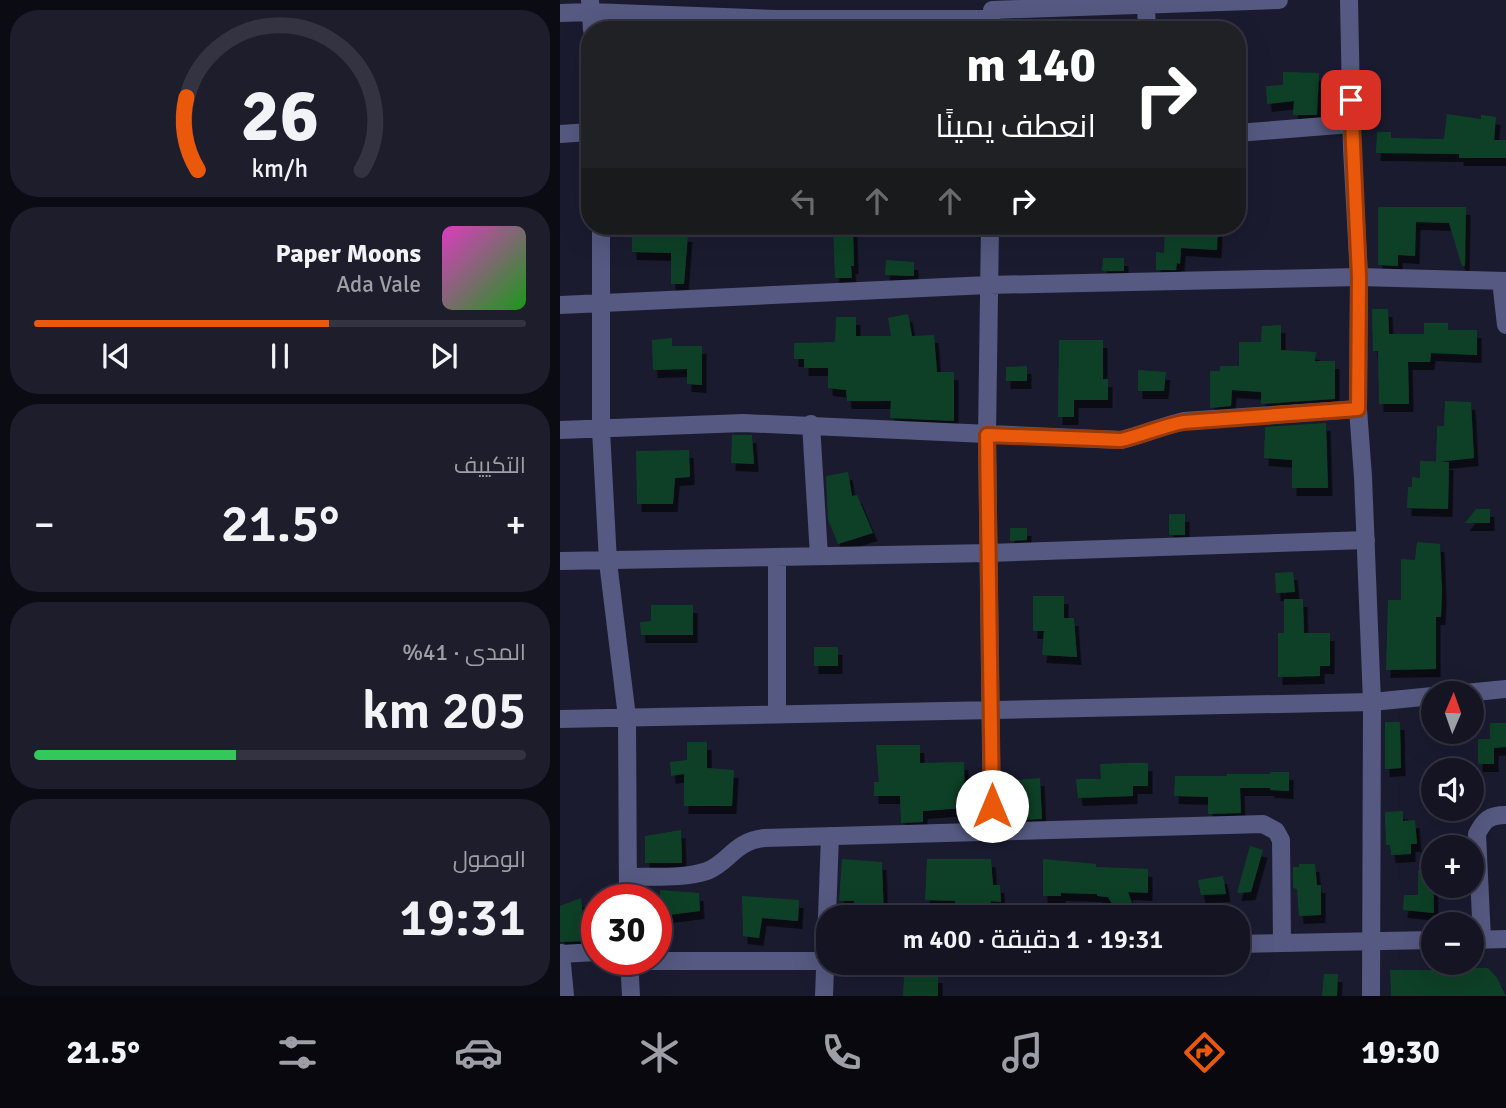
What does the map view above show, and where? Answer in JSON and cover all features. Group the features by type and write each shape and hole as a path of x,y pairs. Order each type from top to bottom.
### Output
{"street":[{"path":"560,13 778,19 991,15 1279,0"},
{"path":"1349,0 1351,124 1359,277 1358,409 1366,540 1371,702 1371,996"},
{"path":"1146,6 1147,21"},
{"path":"1246,132 1351,124"},
{"path":"560,134 581,133"},
{"path":"601,235 601,430 608,562 626,717 628,884"},
{"path":"990,235 987,435 992,830"},
{"path":"560,305 988,285 1359,277 1503,281 1506,325"},
{"path":"560,430 743,423 811,424 1121,440 1140,436 1164,425 1184,422 1358,409"},
{"path":"811,424 819,556"},
{"path":"560,561 989,553 1366,540"},
{"path":"776,714 777,557"},
{"path":"1484,691 1506,689"},
{"path":"560,719 1371,702 1421,697"},
{"path":"1477,912 1477,834 1483,821 1493,815 1506,814"},
{"path":"628,877 709,870 748,840 1257,823 1268,825 1276,831 1281,840 1282,943"},
{"path":"828,905 830,836"},
{"path":"1484,940 1506,939"},
{"path":"1250,944 1421,940"},
{"path":"565,996 561,954 581,953"},
{"path":"672,960 816,961"},
{"path":"630,975 631,996"},
{"path":"824,996 825,975"}],"building":[{"path":"1283,72 1319,73 1317,115 1293,115 1294,101 1267,104 1266,86 1283,85"},
{"path":"1447,114 1481,119 1481,115 1496,117 1494,140 1506,140 1506,158 1459,158 1459,154 1376,153 1377,132 1391,132 1391,138 1444,139"},
{"path":"1378,207 1466,207 1465,266 1462,266 1449,223 1416,222 1415,256 1398,255 1398,266 1378,265"},
{"path":"632,235 688,235 684,284 671,284 671,253 632,252"},
{"path":"833,235 853,235 852,278 835,278"},
{"path":"1165,235 1218,235 1217,250 1181,248 1180,264 1177,263 1176,270 1156,270 1156,252 1164,253"},
{"path":"1103,258 1124,258 1124,271 1102,271"},
{"path":"886,260 914,262 914,276 885,275"},
{"path":"1372,309 1388,309 1389,334 1424,334 1424,323 1448,323 1448,330 1477,330 1477,355 1431,353 1430,362 1408,362 1409,404 1379,404 1378,351 1373,351"},
{"path":"908,314 912,336 934,335 937,372 954,372 954,421 890,418 891,401 847,401 846,390 828,388 828,368 804,368 804,359 794,359 794,343 835,342 836,317 856,317 856,336 891,336 888,318"},
{"path":"1281,325 1281,350 1316,352 1315,361 1335,361 1335,399 1261,404 1261,392 1232,390 1231,406 1210,408 1210,371 1220,371 1220,366 1239,366 1239,342 1261,342 1262,326"},
{"path":"672,338 672,346 702,346 702,385 687,384 687,369 653,370 652,340"},
{"path":"1059,340 1103,340 1103,379 1108,379 1108,400 1074,400 1074,417 1058,417"},
{"path":"1027,366 1027,381 1006,381 1006,367"},
{"path":"1138,370 1166,372 1164,391 1138,391"},
{"path":"1445,401 1471,402 1474,458 1436,462 1437,426 1444,426"},
{"path":"1326,423 1328,488 1292,488 1292,460 1264,458 1265,427"},
{"path":"732,435 752,435 754,464 731,463"},
{"path":"689,450 690,477 675,478 673,504 637,504 636,451"},
{"path":"1420,461 1449,462 1448,509 1407,508 1408,487 1412,487 1412,477 1420,478"},
{"path":"848,472 852,496 857,495 873,533 838,544 828,519 826,476"},
{"path":"1476,509 1490,509 1490,523 1465,523"},
{"path":"1169,514 1185,514 1185,535 1169,535"},
{"path":"1010,528 1027,528 1027,540 1010,541"},
{"path":"1417,542 1440,544 1442,592 1441,617 1436,617 1436,669 1386,670 1388,600 1401,600 1401,559 1415,560"},
{"path":"1293,572 1295,592 1276,593 1275,573"},
{"path":"1033,596 1064,596 1064,618 1074,618 1077,657 1042,655 1044,631 1033,631"},
{"path":"1284,599 1303,599 1304,633 1330,633 1330,666 1320,666 1320,676 1278,677 1278,633 1284,633"},
{"path":"651,605 693,605 693,635 641,635 640,622 651,621"},
{"path":"814,647 838,647 838,666 814,666"},
{"path":"1385,722 1400,722 1401,768 1385,769"},
{"path":"1490,723 1506,723 1506,747 1494,748 1494,764 1484,764 1484,758 1478,758 1478,744 1484,744 1484,739 1490,739"},
{"path":"687,742 707,742 707,768 734,770 732,806 684,806 684,774 671,776 670,762 687,760"},
{"path":"876,745 920,745 920,763 964,762 965,808 923,811 923,822 901,823 900,796 874,796 874,782 879,782"},
{"path":"1148,763 1148,786 1133,786 1133,796 1078,798 1076,779 1101,779 1100,764"},
{"path":"1289,772 1289,791 1240,788 1241,813 1208,814 1208,797 1174,796 1175,776 1227,776"},
{"path":"1040,778 1042,819 1018,820 1015,780"},
{"path":"1403,811 1403,821 1415,820 1417,844 1411,844 1411,854 1391,855 1390,845 1386,845 1385,812"},
{"path":"681,830 682,863 645,863 645,836"},
{"path":"1250,846 1263,850 1251,892 1237,893"},
{"path":"842,859 882,862 884,905 854,905 854,901 839,901"},
{"path":"927,859 991,859 993,885 1000,885 1001,902 991,901 990,905 955,905 955,901 925,900"},
{"path":"1043,859 1096,864 1096,867 1148,869 1148,893 1128,892 1133,905 1113,905 1108,897 1097,894 1061,893 1061,896 1043,896"},
{"path":"1299,864 1315,864 1317,885 1321,885 1321,915 1299,916 1297,889 1293,888 1293,867 1299,867"},
{"path":"1418,870 1421,870 1421,898 1434,898 1434,912 1403,910 1404,895 1418,895"},
{"path":"1223,876 1226,894 1201,895 1198,880"},
{"path":"672,891 699,893 700,911 672,914"},
{"path":"742,896 799,900 798,921 762,918 759,938 743,936"},
{"path":"581,898 581,941 560,942 560,906"},
{"path":"1484,968 1488,968 1497,978 1506,996 1391,996 1390,970 1421,970 1421,975 1484,975"},
{"path":"1324,974 1338,974 1337,996 1322,996"},
{"path":"938,975 938,996 903,996 904,976"}],"route":[{"path":"992,806 987,435 1121,440 1140,436 1164,425 1184,422 1358,409 1359,277 1351,100"}]}
